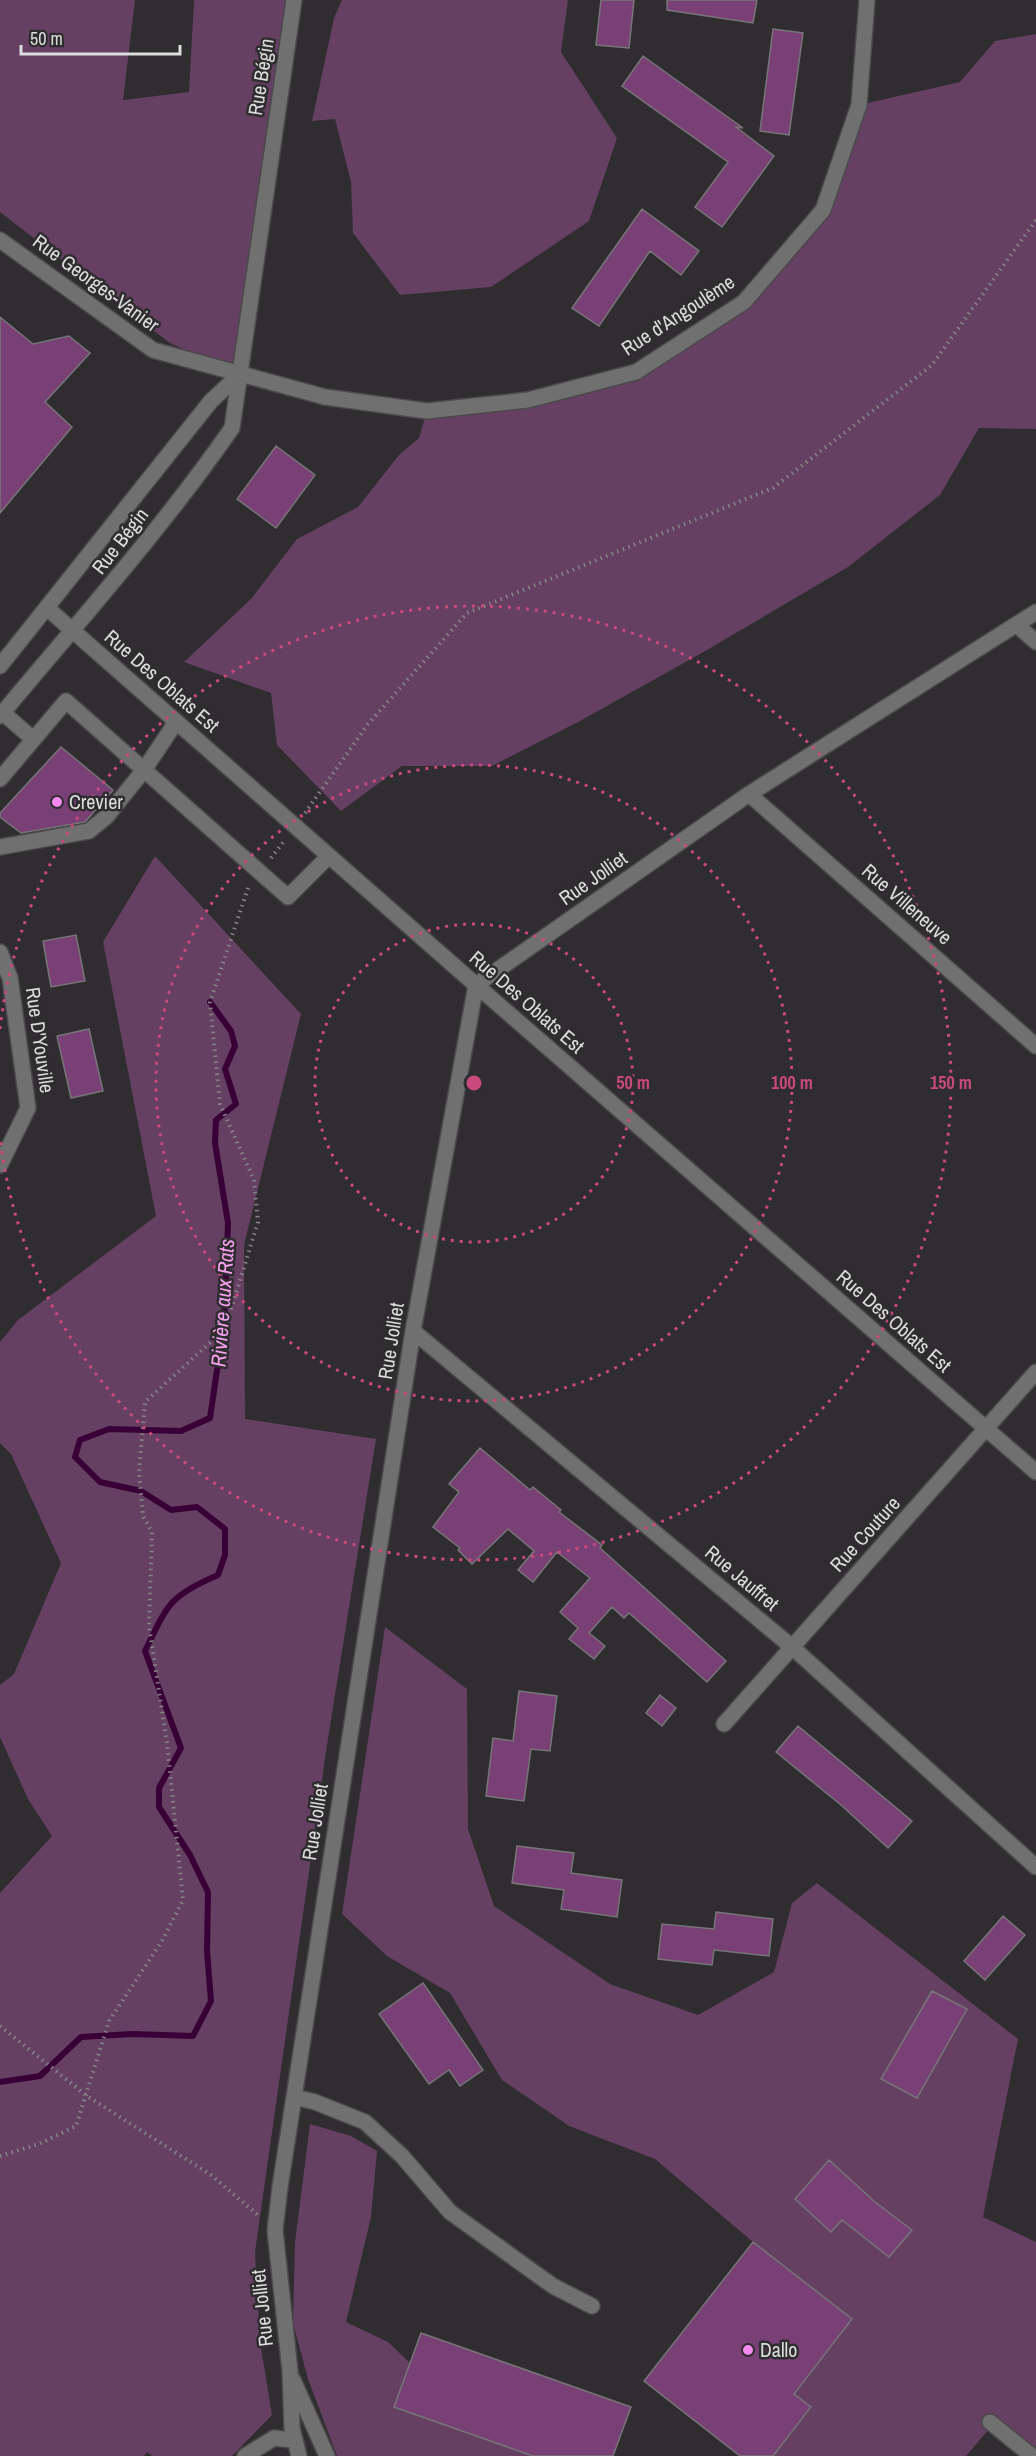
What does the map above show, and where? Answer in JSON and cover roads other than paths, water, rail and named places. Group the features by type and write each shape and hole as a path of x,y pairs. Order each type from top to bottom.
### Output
{"street":[{"name":"Rue Bégin","path":"1,715 73,631 198,476 232,428 238,400 239,375 294,0"},
{"name":"Rue d'Angoulème","path":"239,375 325,397 427,411 528,400 636,372 744,302 823,210 859,105 867,0"},
{"name":"Rue Georges-Vanier","path":"0,240 153,350 239,375"},
{"name":"Rue Bégin","path":"0,666 212,401 239,375"},
{"name":"Rue Des Oblats Est","path":"48,608 476,985 1036,1472"},
{"name":"Rue Jolliet","path":"299,2456 293,2440 290,2372 275,2230 413,1331 476,985 749,794 1036,612"},
{"path":"1017,625 1036,642"},
{"path":"0,779 66,701 288,897 329,856"},
{"path":"1,715 33,740"},
{"path":"0,847 89,831 106,818 144,770 176,722"},
{"name":"Rue Villeneuve","path":"749,794 1036,1046"},
{"name":"Rue D'Youville","path":"0,952 9,978 28,1108 0,1165"},
{"name":"Rue Jauffret","path":"413,1331 792,1647 1036,1867"},
{"name":"Rue Couture","path":"724,1724 1036,1372"},
{"path":"294,2097 315,2102 365,2122 402,2156 450,2212 553,2286 592,2306"},
{"name":"Rue Jolliet","path":"290,2372 327,2456"},
{"path":"990,2422 1032,2456"},
{"path":"245,2456 274,2438 293,2440"}],"waterway":[{"name":"Rivière aux Rats","path":"0,2082 40,2076 81,2037 132,2034 193,2036 211,2001 207,1951 208,1892 190,1855 159,1807 159,1788 181,1748 145,1651 159,1622 172,1603 189,1589 218,1575 225,1555 225,1529 197,1507 171,1510 141,1491 100,1482 75,1457 80,1440 109,1429 181,1431 210,1418 217,1370 223,1352 228,1223 215,1143 216,1120 236,1104 225,1069 235,1046 231,1031 210,1002"}],"place":[{"name":"Crevier","path":"57,802"},
{"name":"Dallo","path":"748,2350"}]}
